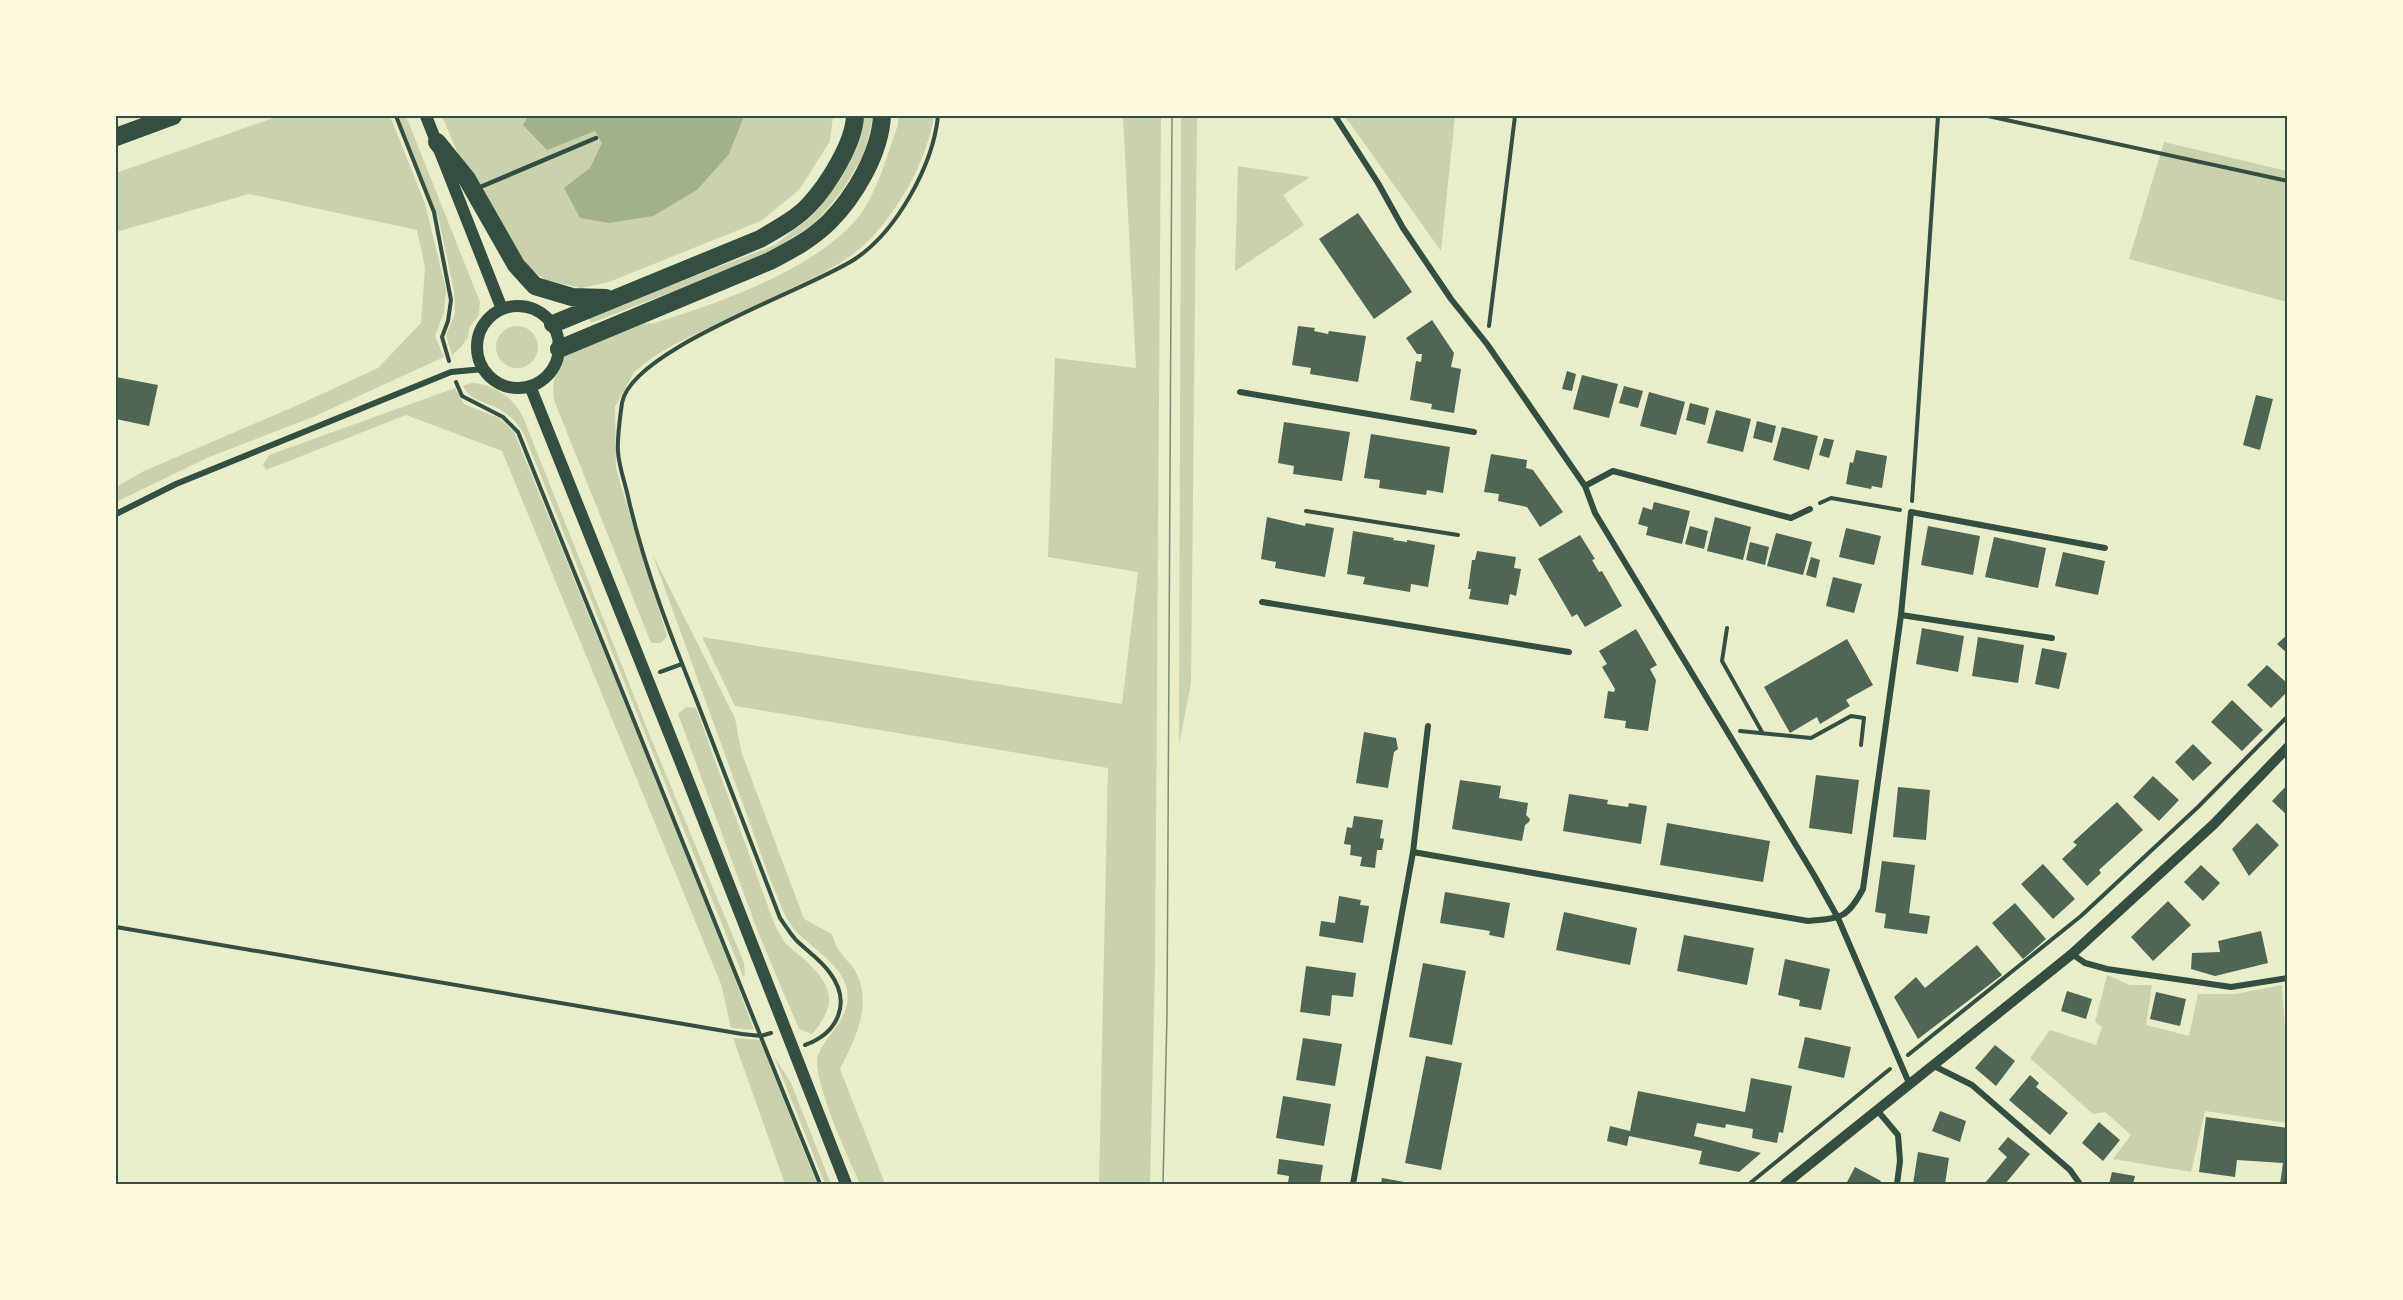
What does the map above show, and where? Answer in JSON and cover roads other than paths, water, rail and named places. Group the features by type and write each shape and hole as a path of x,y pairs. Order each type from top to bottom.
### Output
{"highway":[{"path":"116,137 173,116"},
{"path":"553,324 760,239 786,224 809,206 830,179 846,147 855,116"},
{"path":"560,349 770,261 801,245 829,222 852,193 870,161 882,127 882,116"},
{"path":"437,142 473,190 516,265 535,286 572,297 613,298"}],"main road":[{"path":"426,116 502,309"},
{"path":"519,306 535,309 553,324 560,349 553,369 543,380 530,386 517,388 493,379 484,369 479,357 478,344 481,330 489,318 502,309 519,306"},
{"path":"530,386 846,1185"}],"street":[{"path":"1335,116 1378,183 1403,228 1450,299 1487,344 1585,486 1594,513 1838,918 1909,1083"},
{"path":"116,514 177,484 451,372 484,369"},
{"path":"1240,392 1474,432"},
{"path":"1585,486 1613,471 1791,518 1810,509"},
{"path":"1413,852 1808,921 1838,918 1853,908 1863,889 1901,615 1911,512 2105,548"},
{"path":"1262,602 1569,652"},
{"path":"1901,615 2052,638"},
{"path":"1353,1185 1413,852 1428,726"},
{"path":"1785,1185 2072,954 2214,824 2288,747"},
{"path":"2072,954 2085,963 2107,969 2231,987 2288,978"},
{"path":"1934,1066 1972,1085 2070,1170 2080,1185"},
{"path":"1877,1110 1898,1135 1900,1161 1897,1185"}],"lane":[{"path":"473,190 596,138"}],"tram line":[{"path":"1163,1184 1167,1015 1172,116"}]}
